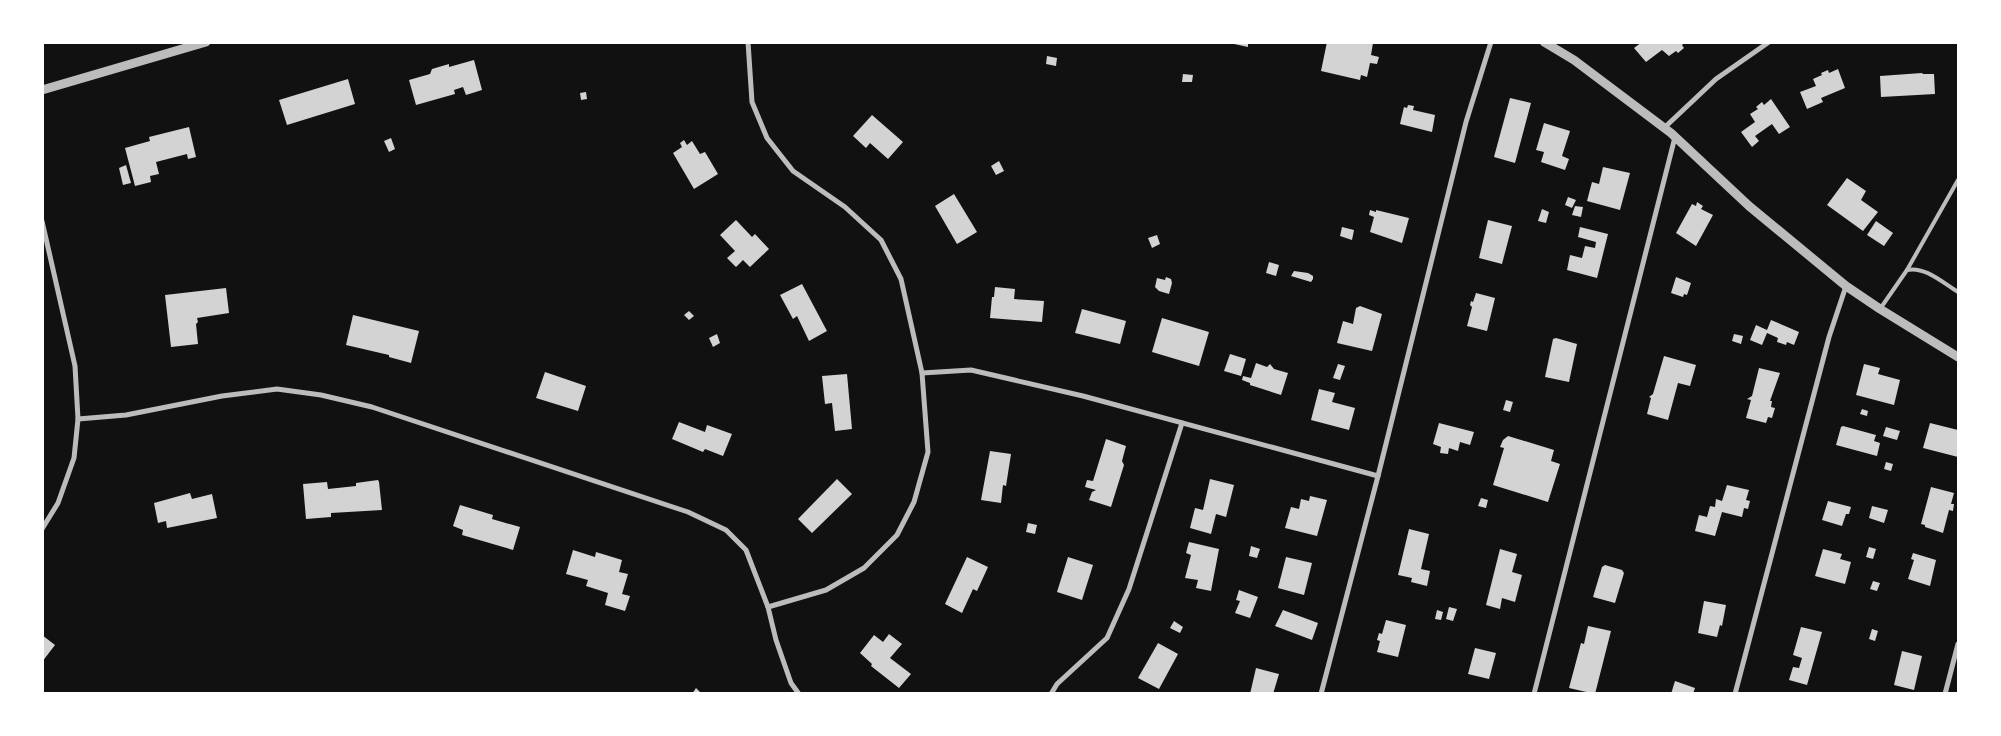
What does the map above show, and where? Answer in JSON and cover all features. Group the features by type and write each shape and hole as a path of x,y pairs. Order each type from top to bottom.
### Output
{"street":[{"path":"42,90 206,42"},
{"path":"748,42 752,102 767,138 793,171 844,207 881,240 901,280 922,373 928,452 914,502 897,535 864,568 826,590 768,607"},
{"path":"1321,694 1378,476 1466,122 1491,42"},
{"path":"1544,42 1574,60 1675,136 1749,206 1846,286 1958,357"},
{"path":"1664,128 1716,79 1769,42"},
{"path":"1534,694 1675,136"},
{"path":"42,221 75,366 78,419 74,458 58,503 42,529"},
{"path":"1735,694 1829,337 1846,286"},
{"path":"922,373 971,370 1083,396 1378,476"},
{"path":"78,419 126,415 222,396 278,390 321,395 372,407 688,512 726,530 746,550 768,607 776,640 791,683 799,694"},
{"path":"1051,694 1058,684 1107,638 1129,589 1182,423"},
{"path":"1945,694 1958,644"}],"lane":[{"path":"1880,309 1907,270 1958,180"},
{"path":"1907,270 1915,268 1924,271 1958,292"}],"building":[{"path":"1225,42 1248,42 1248,47"},
{"path":"1327,42 1373,43 1371,55 1379,57 1377,64 1370,63 1367,77 1361,75 1360,80 1321,71"},
{"path":"1642,42 1649,42 1651,44 1653,42 1685,42 1682,45 1684,48 1678,53 1676,51 1669,56 1662,50 1646,62 1634,48"},
{"path":"1047,56 1057,58 1056,66 1046,64"},
{"path":"474,60 482,90 466,95 463,87 454,90 455,94 416,105 409,80 430,74 432,69 449,64 449,67"},
{"path":"1838,69 1845,88 1821,98 1823,102 1807,109 1800,92 1816,86 1813,79 1822,75 1821,73 1828,70 1829,73"},
{"path":"1183,74 1193,75 1192,82 1182,82"},
{"path":"1934,74 1935,94 1881,97 1880,76"},
{"path":"348,79 355,104 287,125 279,100"},
{"path":"586,92 587,99 581,100 580,93"},
{"path":"1510,98 1531,103 1515,163 1494,157"},
{"path":"1771,99 1790,127 1779,134 1772,124 1755,136 1759,141 1752,147 1741,132 1755,122 1750,114 1758,109 1756,107 1762,102 1764,105"},
{"path":"1408,105 1414,106 1413,110 1435,115 1432,132 1400,124 1404,107 1407,108"},
{"path":"872,115 903,142 888,159 870,143 866,148 853,136"},
{"path":"1544,123 1570,131 1562,156 1569,159 1565,170 1541,162 1544,152 1536,150"},
{"path":"189,127 196,157 188,159 187,154 156,162 159,174 150,176 151,182 135,186 125,148 150,141 149,137"},
{"path":"391,138 395,149 389,152 384,141"},
{"path":"684,140 687,145 692,141 700,154 705,152 718,174 694,189 673,153 682,147 680,143"},
{"path":"999,161 1004,171 996,175 991,166"},
{"path":"126,165 131,183 123,185 119,168"},
{"path":"1603,167 1630,173 1620,210 1587,201 1592,182 1599,184"},
{"path":"1847,178 1866,191 1861,200 1878,212 1863,231 1827,205"},
{"path":"954,194 977,232 957,244 935,206"},
{"path":"1568,197 1576,200 1572,208 1565,205"},
{"path":"1697,202 1703,206 1701,209 1713,215 1696,246 1676,233 1692,204 1696,206"},
{"path":"1575,206 1583,207 1581,217 1572,215"},
{"path":"1542,209 1549,212 1546,223 1538,221"},
{"path":"1370,210 1409,218 1402,243 1370,232 1374,217 1369,215"},
{"path":"736,220 752,237 755,234 769,249 750,267 743,260 736,267 727,258 735,251 720,235"},
{"path":"1488,220 1512,226 1502,264 1479,258"},
{"path":"1876,221 1893,233 1884,246 1867,235"},
{"path":"1342,227 1354,230 1352,240 1340,236"},
{"path":"1580,227 1608,234 1597,278 1567,270 1570,255 1582,258 1585,246 1595,248 1596,242 1578,237"},
{"path":"1157,235 1160,244 1152,248 1148,238"},
{"path":"1269,262 1279,265 1276,276 1266,273"},
{"path":"1294,271 1308,273 1313,276 1313,279 1311,282 1291,276"},
{"path":"1166,277 1171,279 1172,283 1169,294 1159,291 1155,287 1157,278 1165,280"},
{"path":"1676,277 1691,283 1687,295 1684,294 1683,297 1671,293"},
{"path":"802,284 827,331 809,341 797,316 793,319 780,295"},
{"path":"995,287 1015,289 1014,299 1044,301 1042,322 990,318"},
{"path":"226,288 229,313 197,318 198,344 171,347 165,295"},
{"path":"1476,293 1495,298 1487,331 1467,326 1472,307 1470,305 1471,301 1473,302"},
{"path":"1360,306 1382,314 1372,351 1337,343 1343,321 1353,324 1356,308"},
{"path":"1082,309 1126,321 1120,344 1075,333"},
{"path":"689,311 694,316 689,320 684,315"},
{"path":"353,315 419,331 411,363 389,357 389,355 346,345"},
{"path":"1162,318 1209,332 1199,366 1152,352"},
{"path":"1771,320 1799,332 1794,345 1787,342 1786,345 1777,342 1778,338 1767,333 1762,345 1750,340 1756,325 1767,330"},
{"path":"717,334 720,343 713,347 709,338"},
{"path":"1734,334 1743,336 1741,344 1732,341"},
{"path":"1556,338 1577,344 1569,382 1545,377 1553,339"},
{"path":"1230,354 1246,359 1241,376 1224,371"},
{"path":"1664,356 1696,365 1690,386 1678,383 1668,420 1647,414 1651,398 1649,397 1653,394"},
{"path":"1256,363 1267,367 1270,364 1274,369 1288,373 1281,395 1250,385 1250,383 1242,380 1243,376 1251,378"},
{"path":"1338,364 1345,366 1340,380 1333,378"},
{"path":"1864,364 1880,368 1878,374 1900,380 1894,405 1856,395"},
{"path":"1759,368 1780,373 1770,401 1772,401 1771,407 1775,408 1772,418 1768,417 1766,423 1746,418 1751,400 1747,399 1752,396"},
{"path":"545,372 586,386 578,411 536,398"},
{"path":"847,374 852,429 835,431 832,403 825,404 822,376"},
{"path":"1319,389 1335,393 1332,402 1355,408 1349,430 1311,420"},
{"path":"1506,400 1513,402 1510,412 1503,410"},
{"path":"1862,409 1868,411 1867,416 1860,414"},
{"path":"679,422 705,432 707,425 732,434 723,456 705,449 703,452 672,439"},
{"path":"1439,423 1474,432 1470,445 1460,442 1458,451 1449,448 1448,454 1440,453 1441,447 1433,444"},
{"path":"1930,423 1958,430 1958,457 1923,448"},
{"path":"1841,427 1876,435 1874,441 1880,443 1877,456 1836,445"},
{"path":"1886,427 1900,431 1897,440 1883,436"},
{"path":"1508,436 1554,450 1551,461 1560,464 1548,502 1493,485 1504,448 1500,447 1503,440"},
{"path":"1106,439 1126,446 1122,461 1124,465 1111,507 1089,500 1092,492 1096,490 1085,487 1087,480 1093,481"},
{"path":"990,451 1011,454 1006,486 1003,485 1001,503 981,500"},
{"path":"1886,462 1893,464 1891,471 1884,469"},
{"path":"837,479 852,494 812,533 798,519"},
{"path":"1210,479 1234,485 1226,517 1216,514 1211,534 1190,528 1195,508 1203,510"},
{"path":"378,480 382,510 331,513 331,517 306,519 303,484 327,482 328,489 356,486 356,483"},
{"path":"1727,485 1749,490 1746,500 1750,501 1748,509 1744,508 1742,517 1722,512 1715,536 1695,531 1699,515 1707,517 1710,506 1715,507 1716,499 1722,501"},
{"path":"1931,487 1954,493 1951,504 1954,504 1953,511 1949,510 1943,533 1921,524"},
{"path":"190,493 192,499 212,494 217,518 167,528 166,521 158,523 154,503"},
{"path":"1310,496 1327,500 1317,536 1285,528 1291,507 1299,509 1301,499 1309,501"},
{"path":"1481,498 1488,500 1486,508 1478,506"},
{"path":"1828,501 1851,507 1849,514 1846,514 1842,526 1822,520"},
{"path":"460,505 493,515 492,519 520,527 513,550 462,535 463,530 453,526"},
{"path":"1872,506 1888,510 1884,523 1869,518"},
{"path":"1028,523 1037,525 1035,534 1026,532"},
{"path":"1409,529 1429,534 1421,569 1430,571 1427,586 1411,582 1412,578 1398,575"},
{"path":"1189,542 1219,549 1211,591 1196,588 1198,580 1185,578 1191,555 1186,553"},
{"path":"1251,546 1260,549 1257,558 1249,556"},
{"path":"1869,547 1876,549 1873,559 1866,557"},
{"path":"1500,549 1517,554 1512,572 1522,575 1515,602 1502,598 1500,609 1486,605"},
{"path":"1823,549 1842,554 1840,559 1851,562 1845,584 1815,576"},
{"path":"573,550 595,557 596,552 622,560 619,572 628,574 622,594 630,596 625,611 605,605 608,593 586,586 588,580 566,574"},
{"path":"1913,553 1936,560 1930,586 1908,579 1914,560 1911,559"},
{"path":"967,557 988,567 977,591 973,589 962,613 945,604"},
{"path":"1068,557 1093,565 1082,600 1057,592"},
{"path":"1286,557 1312,563 1304,595 1278,588"},
{"path":"1605,565 1622,570 1624,573 1615,603 1593,597 1602,567"},
{"path":"1873,581 1880,583 1877,591 1870,589"},
{"path":"1239,590 1258,597 1250,618 1235,613 1240,601 1236,600"},
{"path":"1704,601 1726,605 1722,626 1720,625 1717,637 1698,633"},
{"path":"1449,607 1457,609 1453,621 1446,619"},
{"path":"1283,610 1318,623 1312,640 1275,626"},
{"path":"1437,610 1443,612 1441,620 1435,619"},
{"path":"1386,620 1406,625 1398,657 1377,652 1380,641 1377,640 1379,633 1382,634"},
{"path":"1174,621 1183,627 1180,633 1170,628"},
{"path":"1588,626 1611,631 1595,694 1569,688 1581,643 1584,644"},
{"path":"1801,627 1822,632 1807,685 1789,680 1793,667 1799,668 1802,658 1793,655"},
{"path":"1872,629 1878,631 1875,641 1869,639"},
{"path":"889,634 902,644 890,658 911,674 899,688 871,666 872,664 860,653 874,635 883,642"},
{"path":"42,635 55,645 42,662"},
{"path":"1158,643 1178,654 1159,689 1138,678"},
{"path":"1475,648 1496,653 1489,679 1468,674"},
{"path":"1902,651 1922,656 1914,690 1894,685"},
{"path":"1256,668 1279,674 1273,694 1250,694"},
{"path":"1675,681 1695,688 1693,694 1671,694"},
{"path":"696,688 702,694 692,694"}]}
